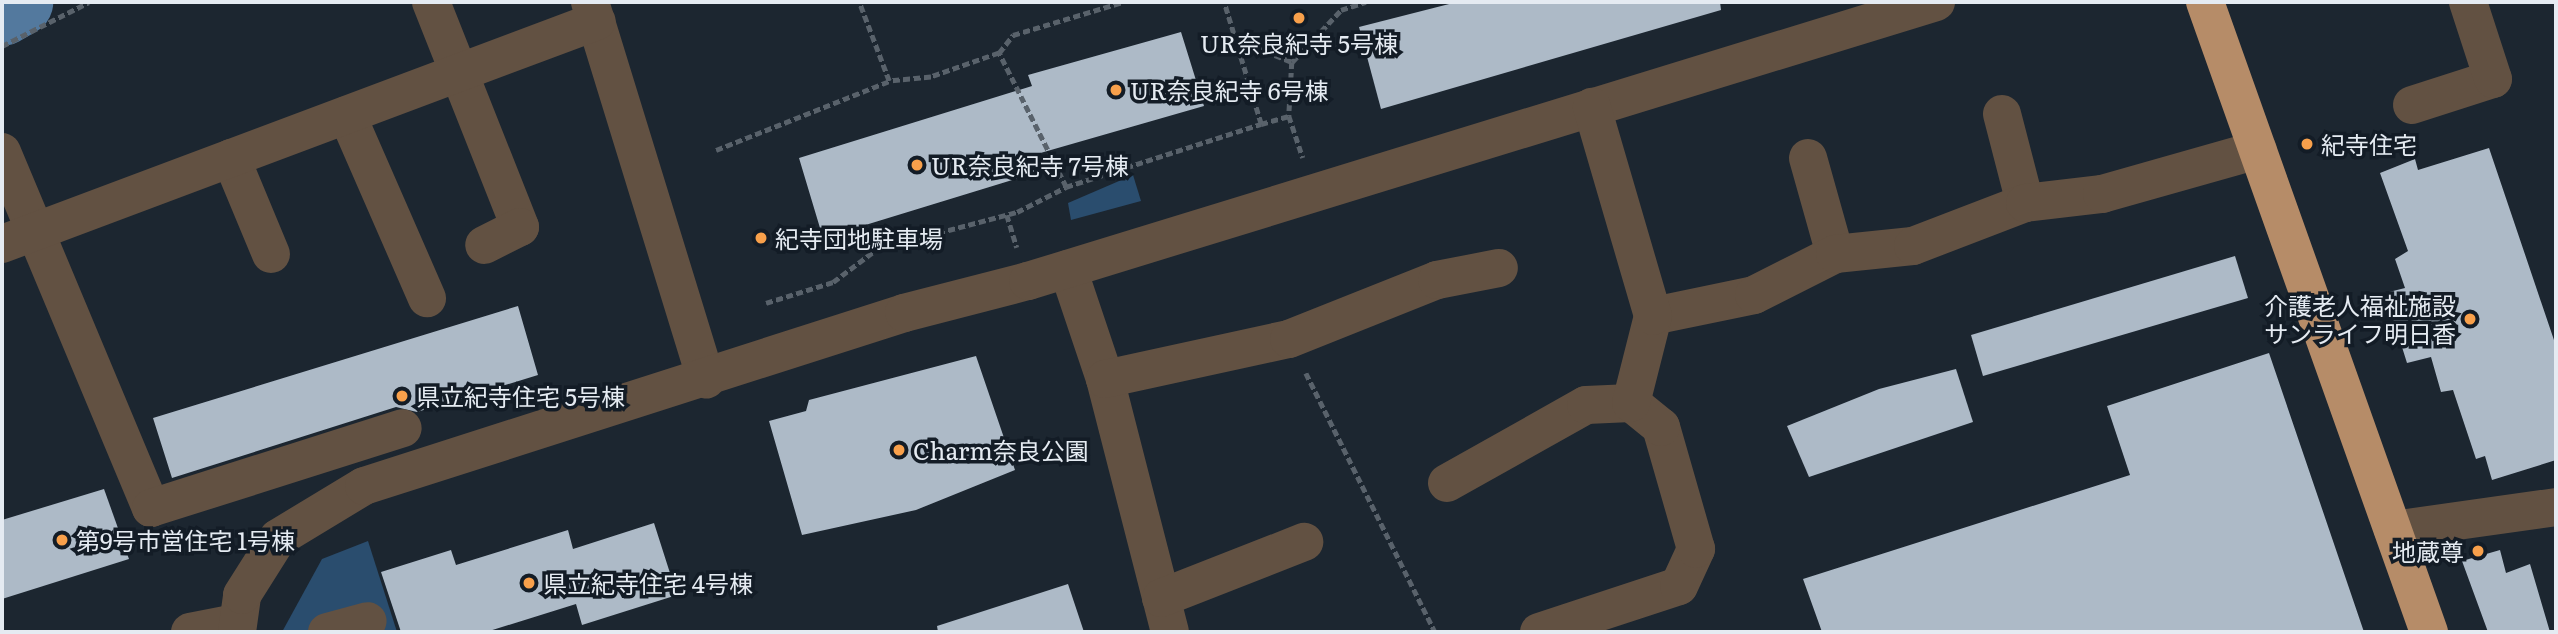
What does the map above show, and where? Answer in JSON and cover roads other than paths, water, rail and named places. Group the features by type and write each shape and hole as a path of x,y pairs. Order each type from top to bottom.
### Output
{"highway":[{"path":"2205,2 2429,632"}],"street":[{"path":"431,2 456,74 520,227 484,245"},
{"path":"190,632 237,628 256,565 309,514 364,486 706,380 904,313 1068,269 1936,2"},
{"path":"2412,105 2493,79 2468,2"},
{"path":"2,244 456,74 594,11 706,380"},
{"path":"1591,107 1653,316 1631,403"},
{"path":"2002,114 2025,203"},
{"path":"347,115 427,298"},
{"path":"1653,316 1754,295 1835,254 1913,246 2025,203 2102,194 2258,150"},
{"path":"2,152 39,230 151,508 403,428"},
{"path":"231,158 271,254"},
{"path":"1808,158 1835,254"},
{"path":"1105,379 1289,338 1437,280 1499,268"},
{"path":"1068,269 1105,379 1165,615 1304,542"},
{"path":"1447,483 1586,405 1631,403 1661,427 1693,525 1696,549 1689,570 1663,593 1539,632"},
{"path":"2393,530 2556,507"},
{"path":"327,632 368,621"}],"waterway":[{"path":"2,12 19,2"}],"place":[{"name":"UR奈良紀寺 5号棟","path":"1299,18"},
{"name":"UR奈良紀寺 6号棟","path":"1116,90"},
{"name":"紀寺住宅","path":"2307,144"},
{"name":"UR奈良紀寺 7号棟","path":"917,165"},
{"name":"紀寺団地駐車場","path":"761,238"},
{"name":"介護老人福祉施設 サンライフ明日香","path":"2470,319"},
{"name":"県立紀寺住宅 5号棟","path":"402,396"},
{"name":"Charm奈良公園","path":"899,450"},
{"name":"第9号市営住宅 1号棟","path":"62,540"},
{"name":"地蔵尊","path":"2478,551"},
{"name":"県立紀寺住宅 4号棟","path":"529,583"}]}
